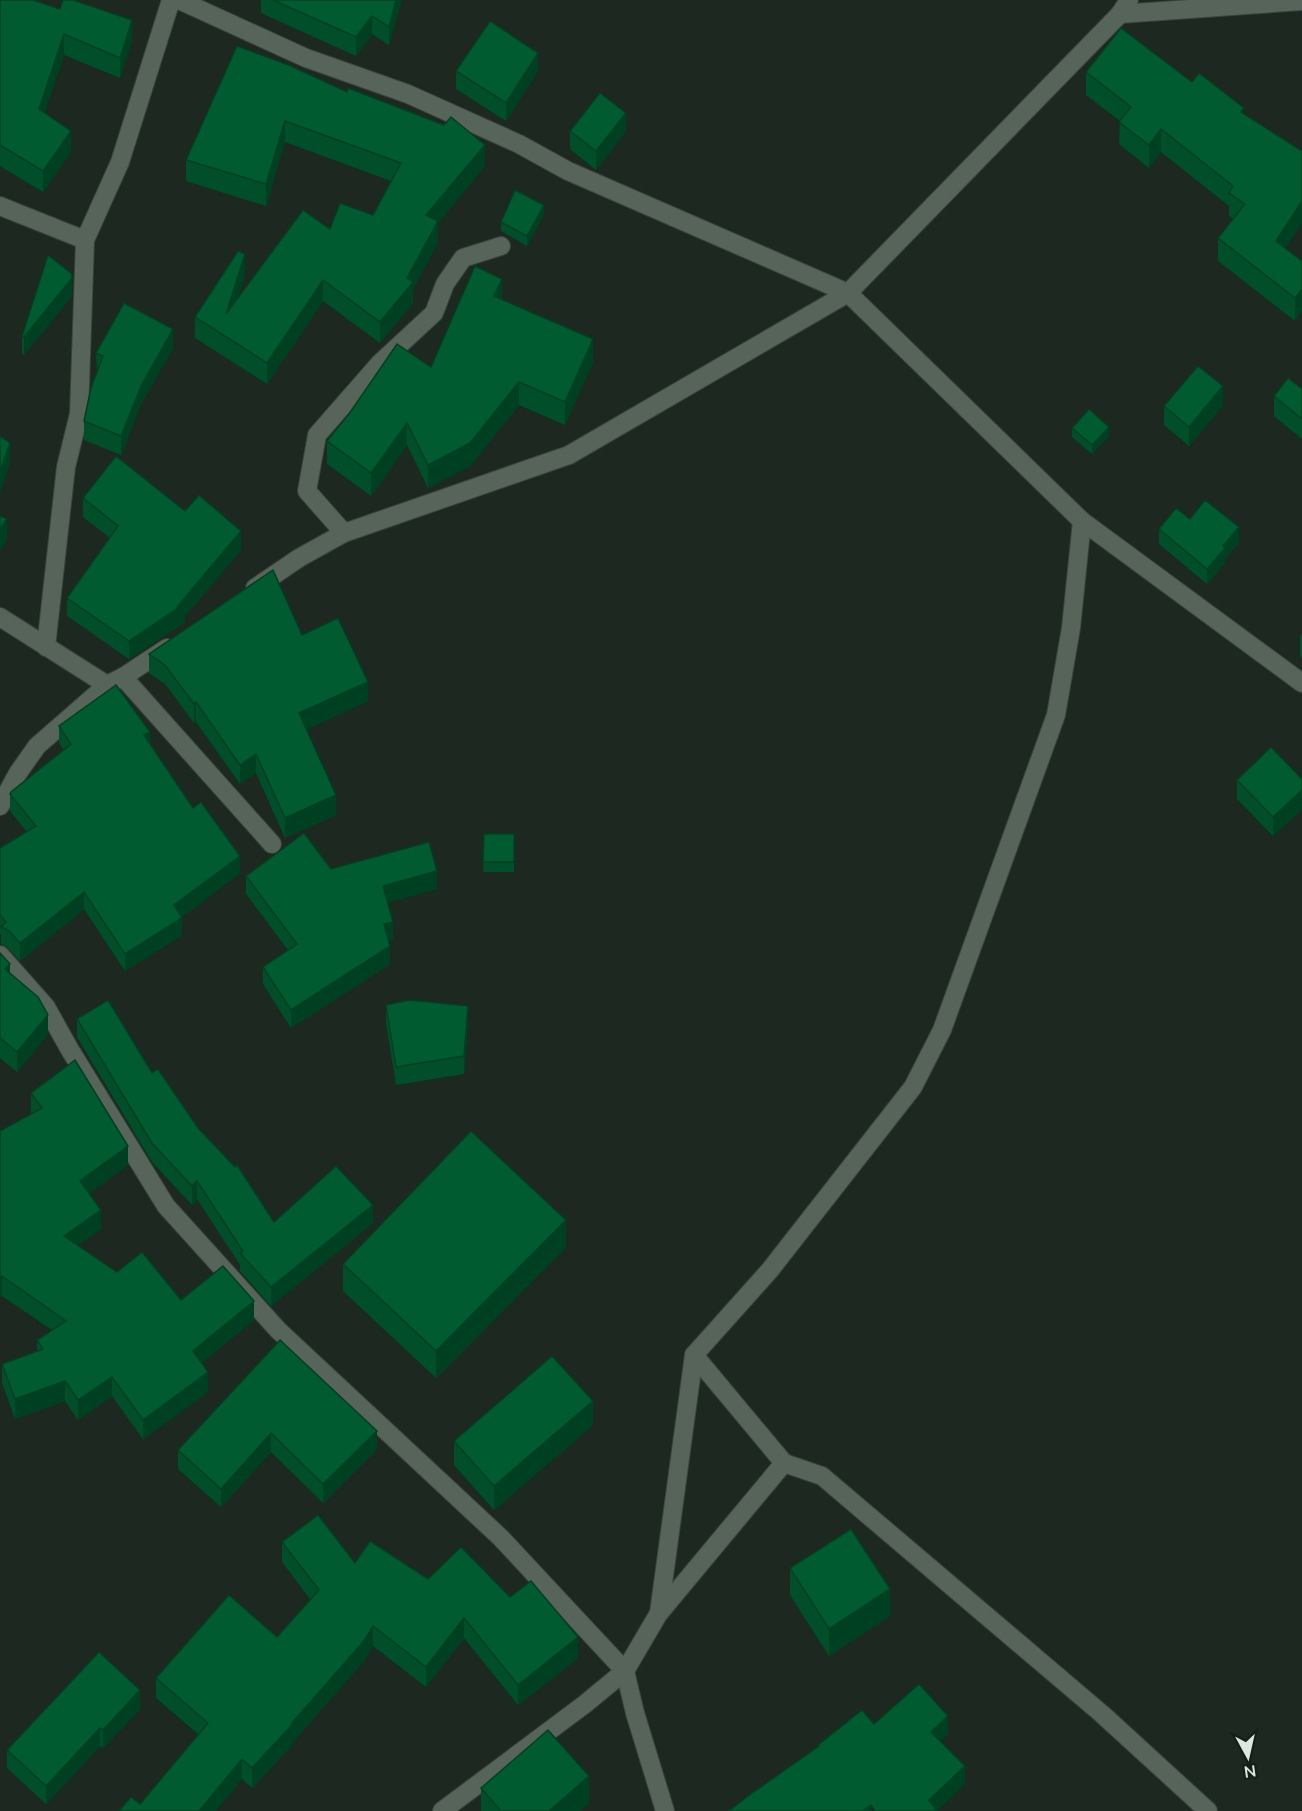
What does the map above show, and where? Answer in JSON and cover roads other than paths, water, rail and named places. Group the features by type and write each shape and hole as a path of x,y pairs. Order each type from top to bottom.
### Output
{"street":[{"path":"46,647 66,467 79,414 85,240 120,162 171,0"},
{"path":"179,0 306,58 408,94 519,144 568,171 848,293 1082,521 1302,683"},
{"path":"240,598 299,558 344,533 569,455 848,293 1121,5 1302,1"},
{"path":"0,206 85,240"},
{"path":"344,533 307,491 317,435 380,363 434,313 445,284 463,258 501,246"},
{"path":"659,1613 694,1355 770,1270 913,1087 942,1030 1056,715 1071,627 1082,521"},
{"path":"0,617 46,647 115,681 272,844"},
{"path":"0,806 18,773 37,746 115,681 182,638"},
{"path":"0,955 46,1007 166,1206 278,1330 501,1538 625,1671 635,1713 665,1811"},
{"path":"694,1355 784,1463 822,1476 1102,1714 1208,1811"},
{"path":"441,1811 585,1704 625,1671 659,1613 784,1463"}]}
